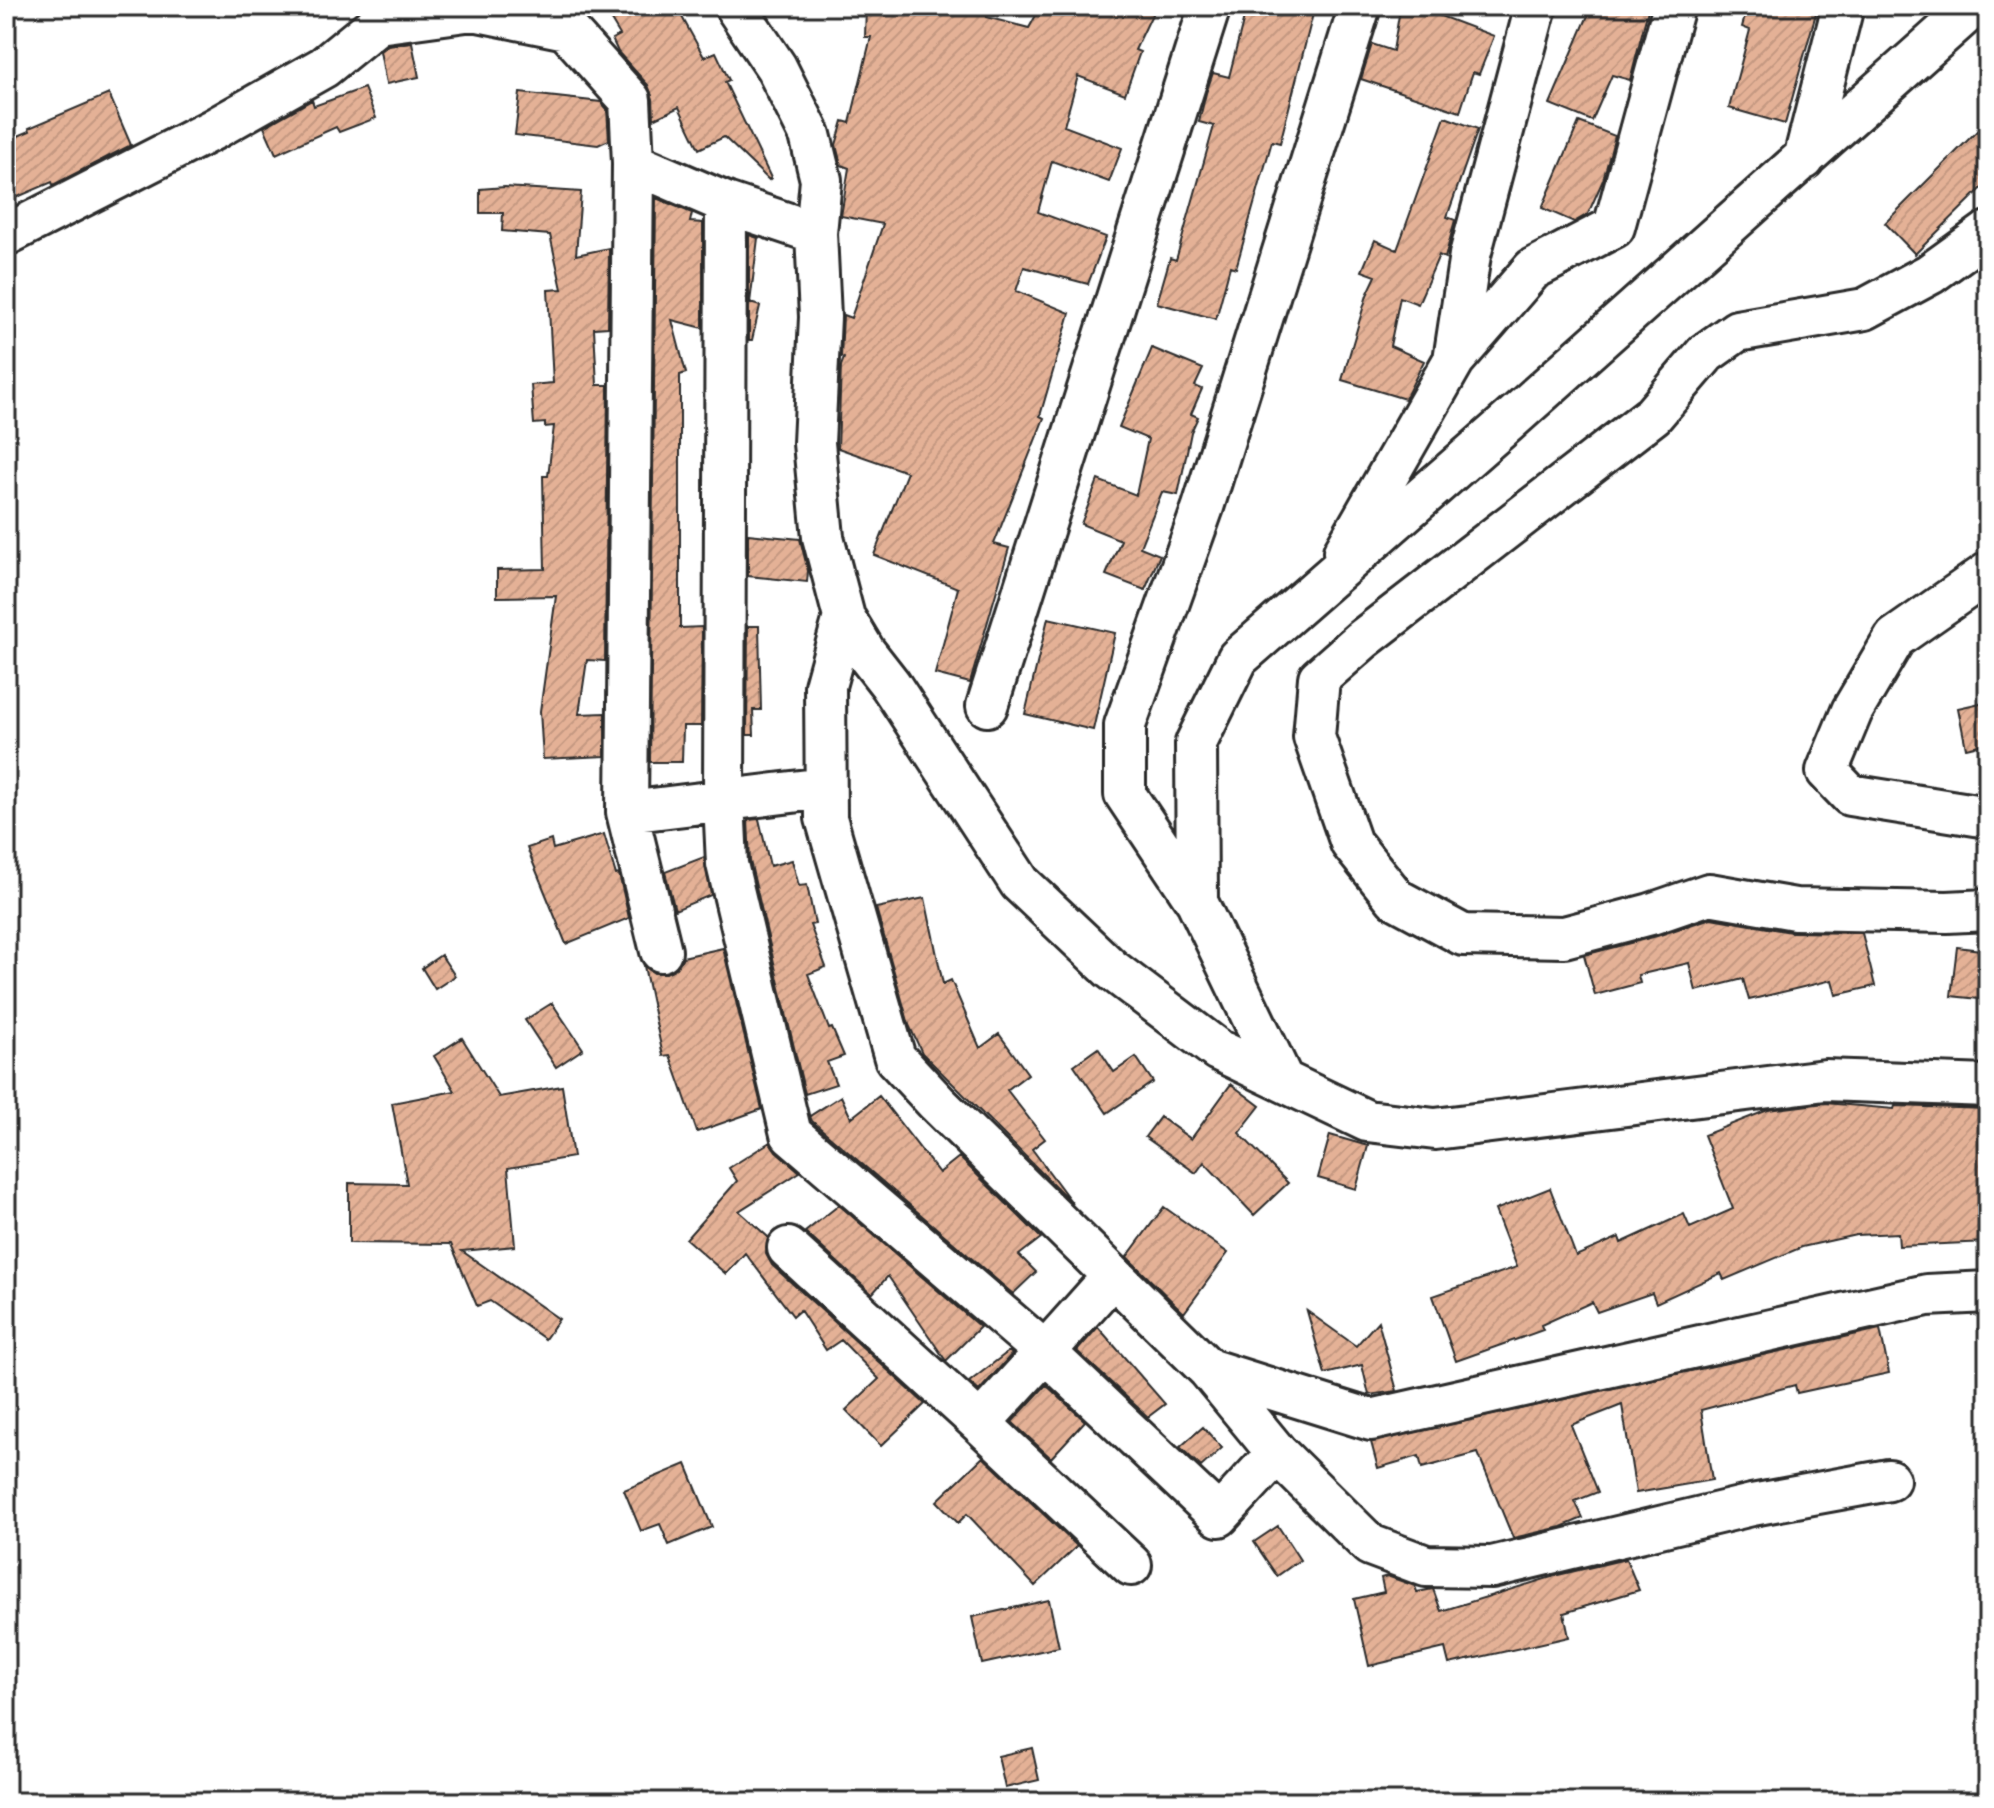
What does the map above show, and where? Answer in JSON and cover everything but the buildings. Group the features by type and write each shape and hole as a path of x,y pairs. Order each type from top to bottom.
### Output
{"street":[{"path":"735,6 776,67 810,135 821,180 816,233 820,317 814,443 823,537 844,617 1020,883 1111,969 1218,1050 1367,1121 1435,1129 1825,1080 1988,1086"},
{"path":"987,706 1210,6"},
{"path":"1283,1081 1197,902 1125,794 1125,725 1203,507 1360,6"},
{"path":"1454,360 1470,255 1536,6"},
{"path":"1328,580 1454,360 1533,269 1614,227 1674,6"},
{"path":"1804,159 1843,6"},
{"path":"1197,902 1196,743 1238,658 1974,6"},
{"path":"6,235 214,129 310,75 378,23 473,10 566,17 630,100 633,163 627,812 661,951"},
{"path":"633,163 726,203 816,233"},
{"path":"726,203 724,800 727,864 791,1134 1045,1352 1219,1516 1277,1453"},
{"path":"1988,232 1930,274 1865,309 1737,331 1706,353 1653,415 1362,640 1319,678 1314,737 1351,843 1396,899 1463,935 1564,937 1651,914 1709,894 1795,909 1988,910"},
{"path":"1988,573 1895,638 1852,711 1827,771 1850,795 1988,817"},
{"path":"844,617 825,686 826,818 895,1058 1208,1369 1277,1453 1370,1545 1426,1566 1492,1567 1752,1505 1889,1480"},
{"path":"627,812 825,788"},
{"path":"788,1248 1131,1565"},
{"path":"980,1423 1113,1276"},
{"path":"1208,1369 1371,1420 1927,1295 1988,1292"}]}
